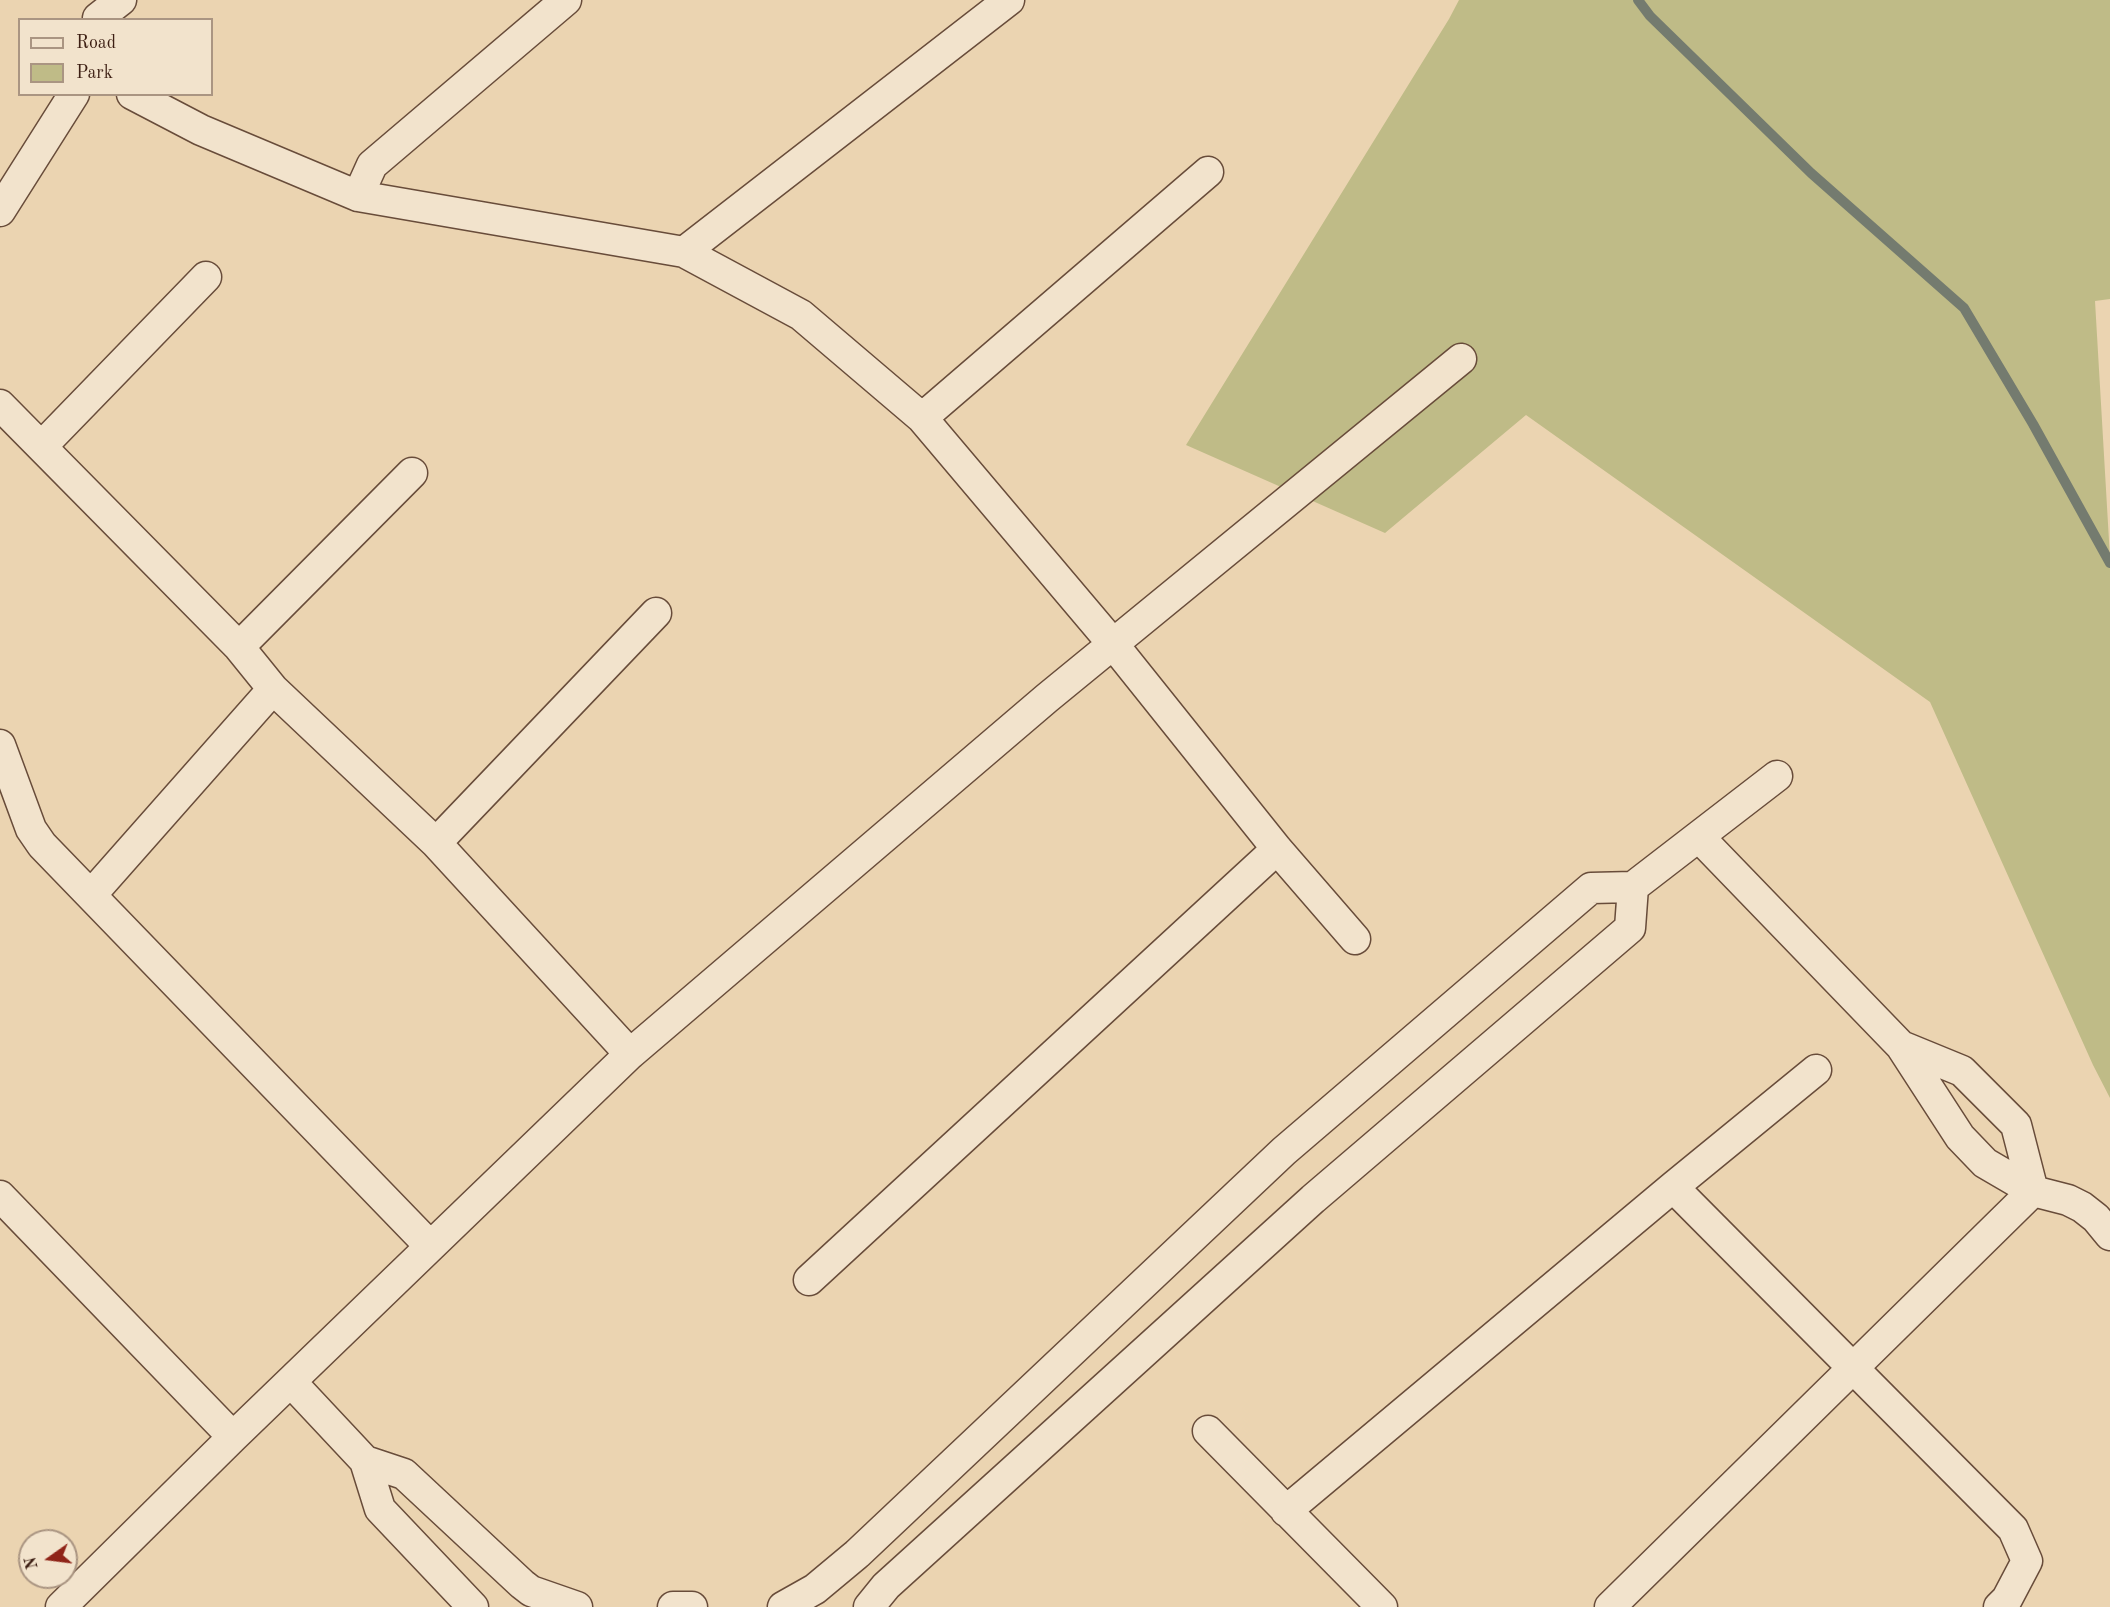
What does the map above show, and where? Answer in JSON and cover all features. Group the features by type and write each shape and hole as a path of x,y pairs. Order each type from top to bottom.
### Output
{"street":[{"path":"358,196 372,165 566,0"},
{"path":"684,252 1009,0"},
{"path":"0,211 73,96"},
{"path":"136,96 201,130 358,196 684,252 801,315 921,418 1113,644 1277,849 1355,939"},
{"path":"921,418 1208,172"},
{"path":"42,446 206,277"},
{"path":"61,1607 233,1437 630,1054 1113,644 1461,359"},
{"path":"0,405 239,647 273,689 436,843 630,1054"},
{"path":"239,647 412,473"},
{"path":"436,843 656,613"},
{"path":"91,895 273,689"},
{"path":"0,746 31,829 42,845 430,1246"},
{"path":"783,1607 816,1589 857,1554 1284,1151 1591,888 1633,887 1778,776"},
{"path":"1700,837 1901,1046 1960,1137 1985,1163 2033,1191 2068,1200 2082,1208 2096,1218 2110,1235"},
{"path":"809,1280 1277,849"},
{"path":"869,1607 886,1586 1313,1199 1630,928 1633,887"},
{"path":"1901,1046 1962,1071 2016,1125 2033,1191"},
{"path":"1286,1511 1816,1070"},
{"path":"1673,1187 2013,1529 2027,1561 2007,1599 1999,1607"},
{"path":"1610,1607 2033,1191"},
{"path":"0,1196 233,1437"},
{"path":"291,1382 365,1461 380,1509 473,1607"},
{"path":"1208,1431 1382,1607"},
{"path":"365,1461 404,1474 531,1591 577,1607"},
{"path":"673,1607 692,1607"}],"green space":[{"path":"1459,0 2110,0 2110,299 2095,301 2110,558 2110,1098 2093,1065 1930,702 1526,415 1385,533 1186,445"}],"waterway":[{"path":"1638,0 1650,16 1811,173 1964,308 2033,424 2110,563"}]}
